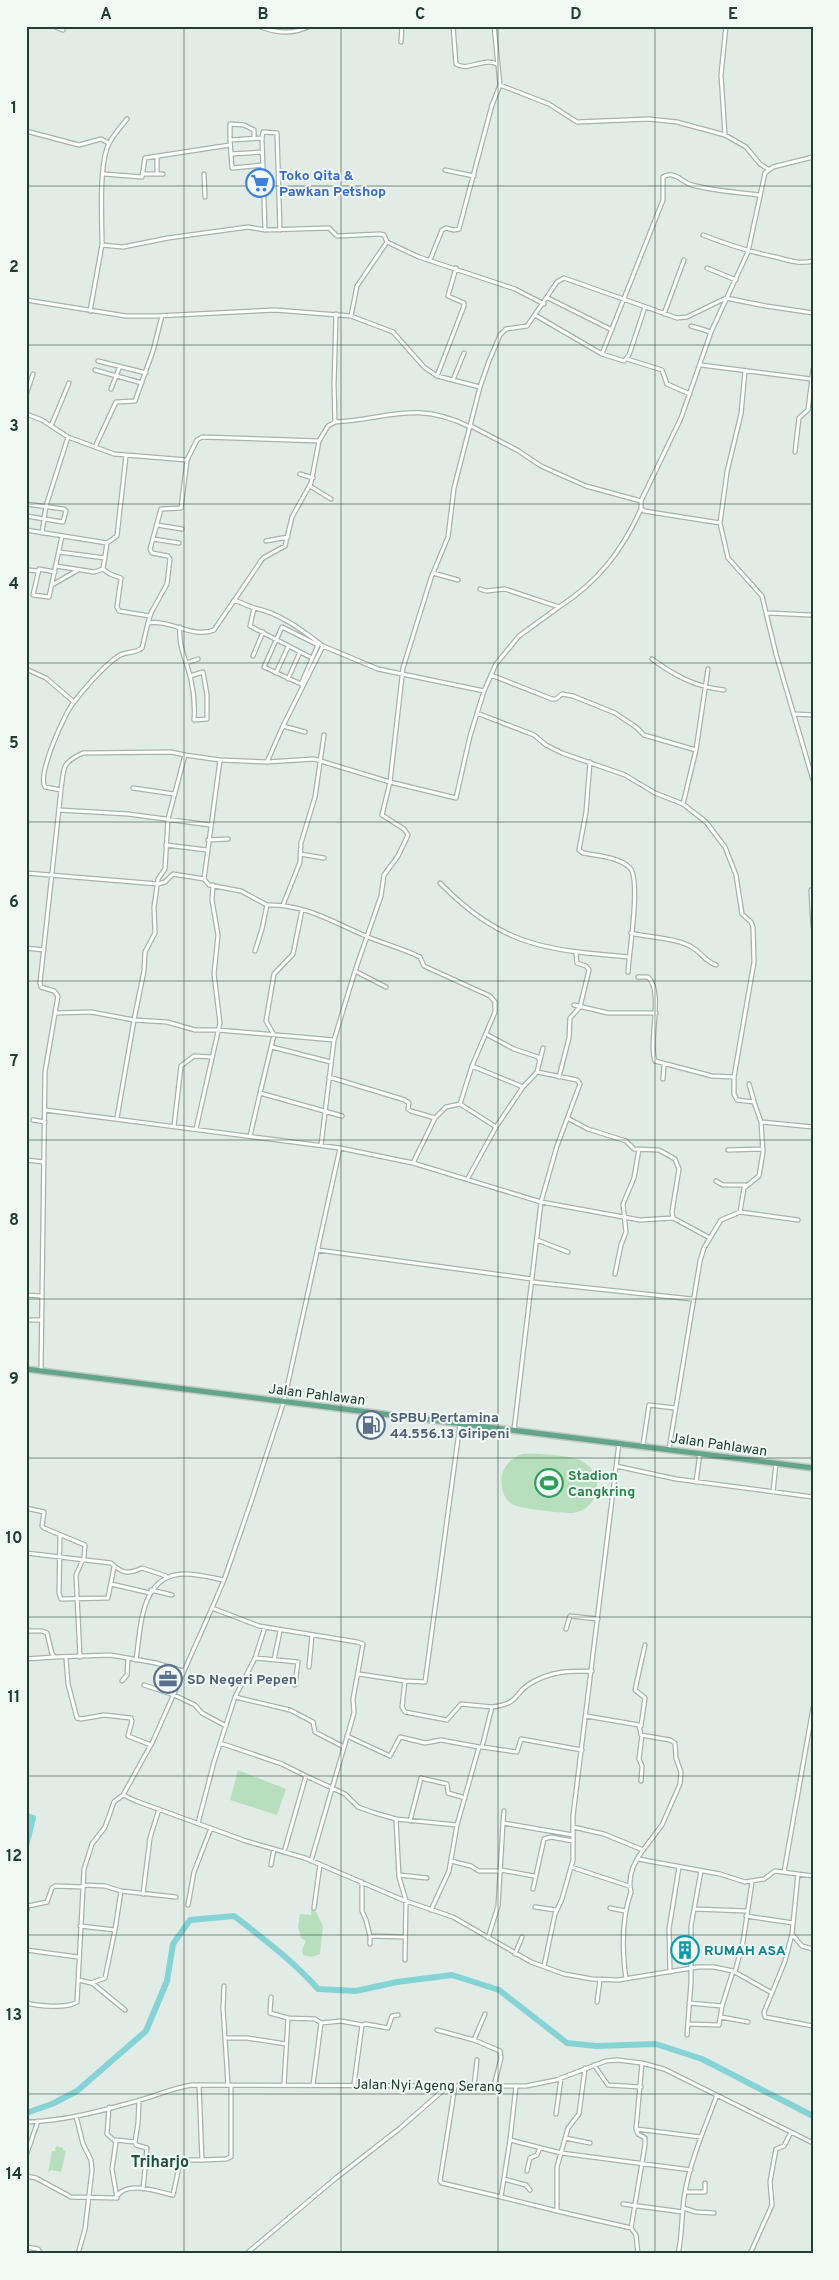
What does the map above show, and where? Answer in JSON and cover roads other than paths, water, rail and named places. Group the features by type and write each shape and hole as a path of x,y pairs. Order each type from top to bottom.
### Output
{"main road":[{"name":"Jalan Pahlawan","path":"26,1369 813,1468"}],"street":[{"path":"53,26 63,30"},
{"path":"258,26 267,30 291,32 310,26"},
{"path":"401,42 402,26"},
{"path":"454,26 456,64 463,66 489,61 497,64"},
{"path":"430,260 442,230 446,228 459,229 492,105 500,85 494,26"},
{"path":"725,135 721,75 726,26"},
{"path":"500,85 549,104 577,122 654,119 693,125 725,135 746,147 760,164 768,169"},
{"path":"90,311 102,245 104,174 107,149 109,142 127,119"},
{"path":"254,138 254,130 250,127 230,124 232,168 263,165"},
{"path":"26,132 79,145 101,139 109,142"},
{"path":"265,230 263,132 277,133 280,230"},
{"path":"230,140 262,138"},
{"path":"144,174 144,159 230,145"},
{"path":"231,154 262,152"},
{"path":"157,156 157,174"},
{"path":"41,1371 46,1061 55,1013 56,992 42,988 40,984 64,764 70,758 83,753 172,752 220,760 266,762 306,759 321,761 390,782 453,798 457,797 470,736 484,691 496,664 512,642 584,590 595,579 631,532 641,508 641,501 690,394 711,332 748,252 763,178 768,169 813,157"},
{"path":"445,170 474,176"},
{"path":"104,174 142,177 144,174 163,174"},
{"path":"204,174 205,197"},
{"path":"602,354 662,200 663,177 674,175 691,185 759,196"},
{"path":"102,245 123,247 168,238 245,227 265,230 329,228 337,236 380,234 384,235 387,242 406,252 515,289 544,304"},
{"path":"703,235 748,252 796,263 813,261"},
{"path":"351,316 357,286 387,242"},
{"path":"664,314 684,260"},
{"path":"437,376 464,306 464,303 448,296 456,268"},
{"path":"707,268 736,280"},
{"path":"321,1145 334,1040 355,970 381,896 384,875 398,856 408,835 404,829 383,817 390,782 402,672 433,573 448,537 454,488 480,387 488,361 500,335 506,329 526,326 544,304 559,280 564,278 664,314 682,318 726,298 813,313"},
{"path":"548,298 612,330"},
{"path":"26,300 126,316 275,310 351,316 392,332 401,339 413,356 437,376 480,387"},
{"path":"627,360 644,307"},
{"path":"335,422 336,314"},
{"path":"535,315 602,354 620,361 627,360 662,370 667,384 690,394"},
{"path":"95,447 116,402 134,402 146,373 162,316"},
{"path":"691,326 711,332"},
{"path":"453,380 464,353"},
{"path":"98,360 146,373"},
{"path":"701,365 745,371 812,376"},
{"path":"111,389 120,366"},
{"path":"795,452 799,418 808,410 813,369"},
{"path":"95,370 142,383"},
{"path":"745,371 740,414 727,472 720,523 728,558 762,596 768,613 776,654 813,780"},
{"path":"26,395 33,374"},
{"path":"51,426 69,383"},
{"path":"148,623 158,622 196,632 209,632 222,620 263,558 285,546 294,513 313,478 320,441 328,426 335,422 410,411 446,417 470,426 518,450 541,466 577,483 600,492 641,501"},
{"path":"26,414 68,436 95,447 126,456 187,460"},
{"path":"42,533 46,506 68,436"},
{"path":"61,790 45,787 43,782 49,754 74,702 116,657 142,648 150,616 167,584 170,561 168,556 151,552 153,539 162,508 181,508 187,460 198,440 202,438 320,441"},
{"path":"26,530 107,543 117,536 126,456"},
{"path":"300,474 313,478"},
{"path":"310,486 331,499"},
{"path":"26,504 64,509 66,511 63,522 26,516"},
{"path":"641,508 720,523"},
{"path":"157,525 182,529"},
{"path":"38,571 33,595 48,598 62,536"},
{"path":"266,541 288,537"},
{"path":"153,539 178,543"},
{"path":"103,569 107,543"},
{"path":"59,552 105,558"},
{"path":"56,566 94,572 103,569"},
{"path":"28,570 38,571 41,569 55,572"},
{"path":"103,569 121,578 117,607 119,611 150,616"},
{"path":"52,585 78,570"},
{"path":"433,573 458,580"},
{"path":"480,589 490,591 505,589 559,607"},
{"path":"234,600 289,622 323,646 368,666 484,691"},
{"path":"254,608 250,626 312,658"},
{"path":"768,613 810,615"},
{"path":"180,627 179,639 190,676 194,720 207,719 207,695 203,672 190,676"},
{"path":"282,628 318,645 301,684 264,667 276,641 282,628"},
{"path":"253,656 263,632"},
{"path":"266,762 323,646"},
{"path":"276,673 288,647"},
{"path":"288,678 300,652"},
{"path":"186,663 198,659"},
{"path":"652,659 679,677 706,688 724,690"},
{"path":"26,669 46,678 74,702"},
{"path":"683,804 696,750 708,669"},
{"path":"491,675 552,699 556,699 562,694 573,696 615,713 636,727 644,735 696,750"},
{"path":"477,713 534,735 546,745 562,753 626,775 655,793 683,804 706,822 725,847 736,875 742,914 751,922 753,927 754,962 734,1077 736,1099 754,1102"},
{"path":"795,714 813,715"},
{"path":"283,726 305,732"},
{"path":"283,905 290,883 297,872 321,761 324,735"},
{"path":"118,1118 144,971 145,952 155,933 154,907 158,879 165,869 168,820 185,755"},
{"path":"220,760 208,840 204,879 206,883 241,891 267,905 283,905 324,916 366,937 406,950 420,957 424,966 490,996 495,1002 495,1012 472,1066 460,1104"},
{"path":"590,762 586,812 579,850 582,853 618,861 632,869 635,896 628,972"},
{"path":"133,788 174,794"},
{"path":"59,810 128,814 210,825"},
{"path":"208,840 228,839"},
{"path":"166,845 207,850"},
{"path":"300,854 324,858"},
{"path":"26,873 158,884 165,882 173,874 204,879"},
{"path":"440,883 462,906 490,925 527,943 576,952 628,957"},
{"path":"196,1129 218,1030 220,1012 214,974 218,927 212,900 213,886"},
{"path":"811,890 813,926"},
{"path":"255,952 267,905"},
{"path":"250,1136 274,1035 266,1022 272,979 280,966 293,954 302,910"},
{"path":"631,934 687,944 700,951 710,963 716,965"},
{"path":"26,948 44,950"},
{"path":"559,1077 569,1038 570,1018 580,1007 589,970 586,966 577,963 576,952"},
{"path":"355,970 386,987"},
{"path":"638,977 648,976 651,979 656,1014 653,1058 656,1062 712,1076 734,1077"},
{"path":"574,1005 614,1014 656,1014"},
{"path":"55,1013 91,1012 134,1020 167,1022 195,1030 218,1030 334,1040"},
{"path":"486,1034 514,1049 538,1057 540,1061"},
{"path":"272,1046 330,1062"},
{"path":"468,1178 496,1127 523,1087 537,1072 542,1048"},
{"path":"174,1126 181,1066 194,1056 211,1057"},
{"path":"663,1079 664,1064"},
{"path":"472,1066 523,1087"},
{"path":"514,1430 541,1202 557,1146 569,1119 580,1084 577,1080 537,1072"},
{"path":"329,1077 405,1100 409,1103 408,1109 410,1111 435,1118"},
{"path":"716,1180 722,1185 746,1185 759,1176 763,1150 761,1122 749,1084"},
{"path":"260,1093 342,1116"},
{"path":"413,1163 435,1118 446,1107 460,1104 496,1127"},
{"path":"46,1110 340,1148 413,1163 468,1178 517,1196 541,1202 640,1220 672,1218 710,1238"},
{"path":"569,1119 588,1129 626,1141 632,1148 664,1152 678,1163 672,1218"},
{"path":"33,1120 45,1122"},
{"path":"761,1122 813,1127"},
{"path":"26,2003 36,2006 73,2005 78,2000 78,1957 84,1869 92,1844 105,1827 114,1802 123,1795 151,1745 224,1580 284,1401 340,1148"},
{"path":"615,1274 621,1245 626,1232 623,1204 634,1178 639,1149"},
{"path":"728,1150 763,1150"},
{"path":"26,1160 44,1162"},
{"path":"740,1212 746,1185"},
{"path":"669,1449 692,1299 700,1261 710,1238 721,1220 740,1212 798,1220"},
{"path":"536,1240 568,1252"},
{"path":"318,1250 532,1280 692,1299"},
{"path":"26,1295 42,1296"},
{"path":"26,1320 42,1320"},
{"path":"642,1445 649,1405 675,1408"},
{"path":"360,1430 362,1411"},
{"path":"359,1674 405,1681 423,1682 426,1678 460,1423"},
{"path":"544,1966 556,1910 562,1899 571,1867 573,1828 619,1443"},
{"path":"696,1482 700,1453"},
{"path":"773,1492 776,1463"},
{"path":"616,1466 696,1482 813,1496"},
{"path":"26,1508 44,1512 43,1527 83,1544 85,1550 83,1559 76,1573 80,1657"},
{"path":"60,1535 59,1596 64,1600 108,1598 114,1567"},
{"path":"26,1553 111,1563 117,1570 130,1572 142,1568 167,1577 184,1574 224,1580"},
{"path":"136,1660 144,1606 150,1592 167,1577"},
{"path":"111,1584 172,1595"},
{"path":"212,1608 280,1631 362,1643 359,1674 353,1699 354,1713 331,1787 312,1861"},
{"path":"566,1629 570,1616 598,1619"},
{"path":"198,1823 235,1697 255,1658 265,1627"},
{"path":"26,1631 42,1630 47,1633 52,1654 55,1658"},
{"path":"274,1660 280,1631"},
{"path":"309,1667 312,1635"},
{"path":"641,1781 642,1766 639,1759 645,1698 635,1690 645,1644"},
{"path":"26,1659 110,1655 183,1671"},
{"path":"66,1658 68,1684 77,1718 104,1715 131,1718 128,1736 151,1745"},
{"path":"255,1658 298,1662 295,1685"},
{"path":"122,1681 127,1675 128,1659"},
{"path":"405,1681 402,1707 405,1712 448,1720 461,1704 492,1707 509,1704 530,1683 558,1671 592,1671"},
{"path":"144,1685 174,1695 195,1705 202,1713 226,1726"},
{"path":"235,1697 300,1714 314,1722 315,1732 344,1747"},
{"path":"431,1910 448,1875 457,1825 492,1707"},
{"path":"784,1872 813,1708"},
{"path":"586,1716 641,1726"},
{"path":"626,1979 623,1946 625,1910 631,1892 629,1886 631,1871 643,1850 662,1825 680,1784 681,1776 674,1742 642,1735"},
{"path":"347,1736 390,1756 400,1737 425,1742 441,1740 516,1752 521,1739 582,1750"},
{"path":"220,1743 282,1764 348,1796 360,1808 396,1819 457,1825"},
{"path":"284,1852 306,1776"},
{"path":"410,1821 422,1778 447,1784 448,1794 465,1798"},
{"path":"123,1795 211,1828 312,1861 406,1901 461,1921 515,1954 564,1974 600,1980 626,1979 691,1968 714,1967 734,1972 772,1993"},
{"path":"143,1894 150,1838 159,1809"},
{"path":"488,1938 498,1906 504,1812"},
{"path":"396,1819 399,1875 406,1901 405,1960"},
{"path":"503,1823 573,1835"},
{"path":"188,1905 194,1872 211,1828"},
{"path":"573,1828 604,1834 643,1850"},
{"path":"533,1889 534,1876 544,1839 551,1837 573,1841"},
{"path":"271,1865 274,1849"},
{"path":"638,1859 752,1882 764,1879 774,1872 813,1876"},
{"path":"451,1861 471,1866 479,1872 514,1870 534,1876"},
{"path":"314,1908 320,1864"},
{"path":"571,1867 629,1886"},
{"path":"670,1972 669,1929 679,1867"},
{"path":"687,2035 691,1968 689,1946 701,1871"},
{"path":"798,1874 792,1934 785,1961 764,2012 765,2017 813,2026"},
{"path":"399,1875 427,1878"},
{"path":"362,1882 362,1911 370,1936 370,1944"},
{"path":"688,2024 717,2026 721,2018 722,2006 743,1942 746,1911 752,1882"},
{"path":"26,1913 27,1906 46,1904 54,1886 105,1886 121,1892 176,1897"},
{"path":"91,1983 103,1980 107,1975 121,1892"},
{"path":"535,1907 556,1910"},
{"path":"610,1908 625,1910"},
{"path":"694,1909 746,1911"},
{"path":"746,1916 793,1923"},
{"path":"80,1926 115,1930"},
{"path":"792,1934 802,1946 813,1949"},
{"path":"370,1936 405,1937"},
{"path":"515,1954 522,1937"},
{"path":"26,1950 78,1957"},
{"path":"79,1980 91,1983 125,2010"},
{"path":"597,2002 600,1980"},
{"path":"26,2176 36,2178 71,2197 113,2199 120,2192 128,2189 143,2189 173,2195 180,2162 226,2159 231,2157 229,2085 223,2008 224,1986"},
{"path":"271,1997 270,2013 288,2018 315,2019 321,2023 341,2021 388,2028 392,2016 398,2015"},
{"path":"689,2003 722,2006"},
{"path":"474,2040 485,2014"},
{"path":"284,2085 288,2018"},
{"path":"721,2018 748,2022"},
{"path":"313,2084 321,2023"},
{"path":"354,2084 362,2025"},
{"path":"437,2030 474,2040 500,2051 501,2058 494,2086"},
{"path":"225,2038 247,2038 286,2044"},
{"path":"474,2086 477,2060"},
{"name":"Jalan Nyi Ageng Serang","path":"26,2122 65,2119 139,2100 180,2086 313,2084 535,2085 611,2060 664,2069 813,2143"},
{"path":"631,2228 646,2140 636,2129 642,2064"},
{"path":"594,2065 608,2085 641,2087"},
{"path":"557,2211 556,2178 565,2138 570,2125 580,2114 585,2068"},
{"path":"556,2114 561,2078"},
{"path":"199,2085 202,2160"},
{"path":"246,2254 336,2178 399,2130 448,2086"},
{"path":"455,2086 440,2181 442,2183 631,2228 636,2235 638,2254"},
{"path":"501,2197 516,2086"},
{"path":"678,2254 682,2235 685,2192 701,2137 717,2096"},
{"path":"135,2142 139,2100"},
{"path":"109,2108 108,2134 115,2140 135,2142 147,2148 143,2189"},
{"path":"76,2116 83,2144 92,2164 85,2228 78,2254"},
{"path":"26,2156 38,2121"},
{"path":"636,2129 701,2137"},
{"path":"750,2254 772,2205 770,2182 776,2149 784,2146 791,2132"},
{"path":"565,2138 590,2143"},
{"path":"115,2140 116,2145 112,2169 117,2196"},
{"path":"510,2140 561,2153 691,2170"},
{"path":"527,2171 530,2158 535,2156 540,2148"},
{"path":"504,2179 526,2185 530,2190"},
{"path":"685,2192 705,2192 706,2183"},
{"path":"623,2204 714,2213"},
{"path":"26,2247 38,2248 41,2254"}],"waterway":[{"path":"26,1816 33,1818 26,1846"},
{"path":"26,2113 52,2104 77,2091 146,2031 167,1981 173,1944 190,1920 234,1916 288,1960 318,1989 356,1991 397,1982 452,1975 499,1990 567,2043 596,2046 656,2044 702,2059 813,2116"}],"place":[{"name":"Toko Qita & Pawkan Petshop","path":"260,183"},
{"name":"SPBU Pertamina 44.556.13 Giripeni","path":"371,1425"},
{"name":"Stadion Cangkring","path":"549,1483"},
{"name":"SD Negeri Pepen","path":"168,1679"},
{"name":"RUMAH ASA","path":"685,1950"}],"district":[{"name":"Triharjo","path":"160,2161"}]}
